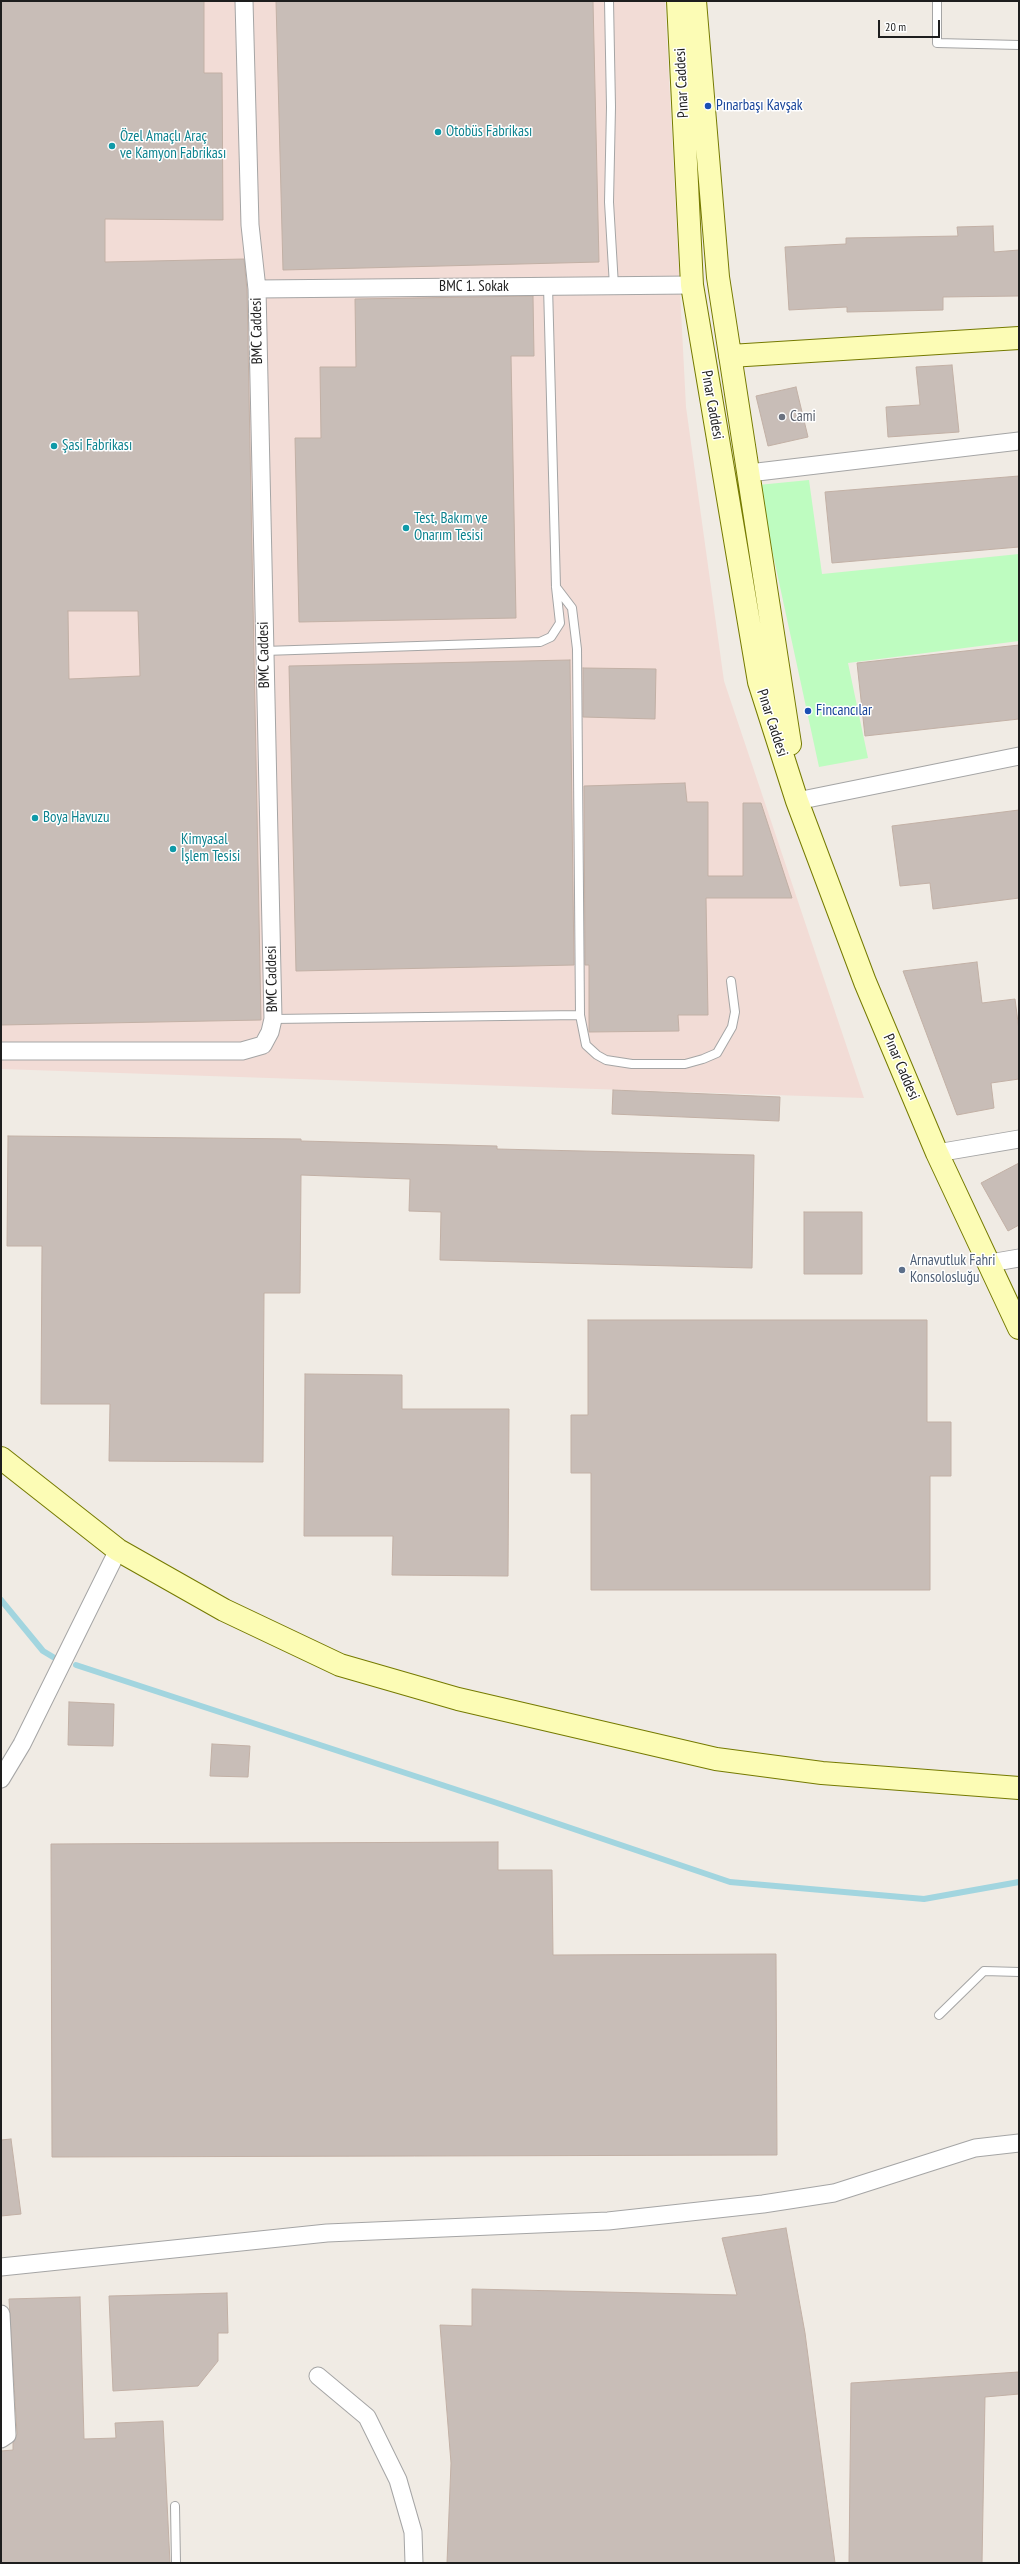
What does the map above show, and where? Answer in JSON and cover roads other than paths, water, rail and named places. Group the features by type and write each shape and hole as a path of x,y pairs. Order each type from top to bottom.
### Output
{"main road":[{"name":"Pınar Caddesi","path":"678,1 692,285 759,682 797,801 865,982 937,1153 990,1263 1019,1328"},
{"name":"Pınar Caddesi","path":"695,1 718,277 780,670 797,801"},
{"path":"730,356 1019,338"},
{"path":"1,1458 118,1550 224,1610 340,1664 458,1699 716,1759 822,1773 1019,1788"}],"street":[{"name":"BMC Caddesi","path":"1,1051 242,1051 263,1045 270,1032 273,1019 257,288 250,225 244,1"},
{"name":"BMC 1. Sokak","path":"257,288 692,285"},
{"path":"749,473 1019,441"},
{"path":"797,801 1019,756"},
{"path":"937,1153 1019,1139"},
{"path":"990,1263 1019,1258"},
{"path":"1,1780 22,1744 118,1550"},
{"path":"1,2267 327,2234 608,2221 763,2204 834,2193 975,2148 1019,2143"},
{"path":"1,2314 7,2435 1,2439"},
{"path":"318,2376 367,2417 398,2480 413,2532 414,2563"}],"lane":[{"path":"609,1 611,107 609,202 614,286"},
{"path":"937,1 937,43 1019,45"},
{"path":"264,651 540,642 551,637 560,623 556,587 548,286"},
{"path":"556,587 572,608 577,649 580,1014 586,1045 597,1055 606,1060 632,1064 685,1064 703,1059 716,1053 732,1027 735,1012 731,980"},
{"path":"273,1019 580,1014"},
{"path":"939,2015 984,1971 1019,1972"},
{"path":"175,2506 176,2563"}],"waterway":[{"path":"1,1600 43,1651 53,1657"},
{"path":"76,1665 494,1802 730,1882 924,1899 1019,1882"}],"place":[{"name":"Pınarbaşı Kavşak","path":"708,106"},
{"name":"Otobüs Fabrikası","path":"438,132"},
{"name":"Özel Amaçlı Araç ve Kamyon Fabrikası","path":"112,146"},
{"name":"Cami","path":"782,417"},
{"name":"Şasi Fabrikası","path":"54,446"},
{"name":"Test, Bakım ve Onarım Tesisi","path":"406,528"},
{"name":"Fincancılar","path":"808,711"},
{"name":"Boya Havuzu","path":"35,818"},
{"name":"Kimyasal İşlem Tesisi","path":"173,849"},
{"name":"Arnavutluk Fahri Konsolosluğu","path":"902,1270"}]}
